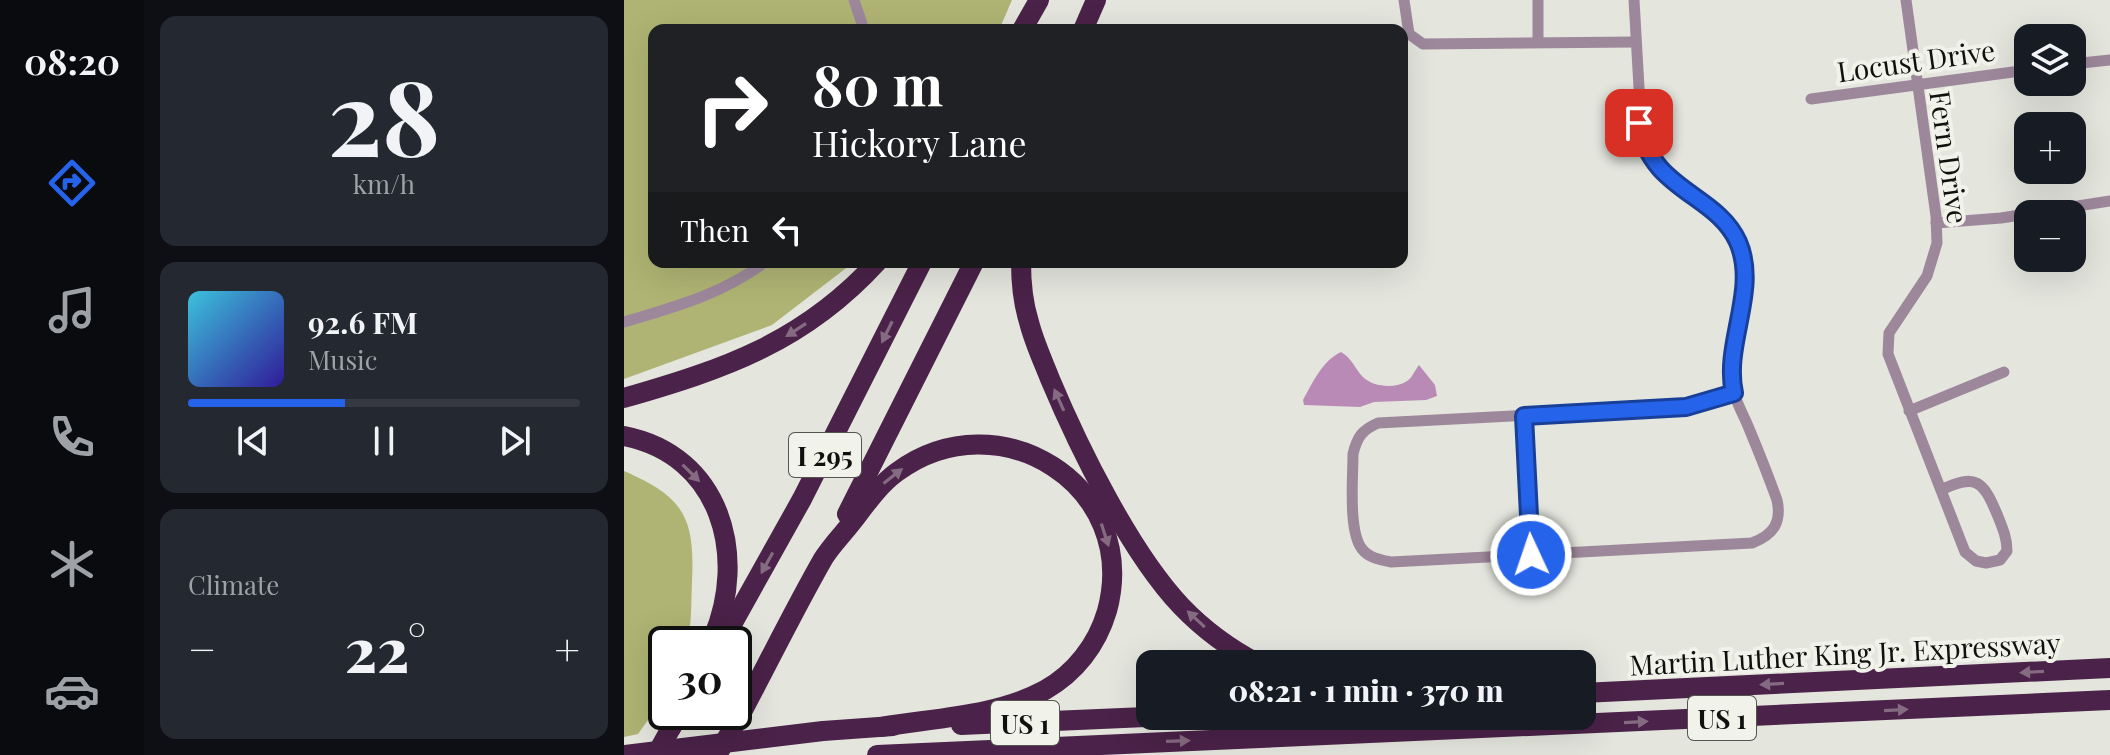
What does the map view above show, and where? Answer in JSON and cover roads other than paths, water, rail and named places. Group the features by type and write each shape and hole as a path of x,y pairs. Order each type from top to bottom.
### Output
{"highway":[{"path":"1027,24 1039,0"},
{"path":"1086,24 1096,0"},
{"path":"624,398 705,374 761,351 834,304 871,268"},
{"name":"I 295","path":"731,626 802,499 919,268"},
{"name":"I 295","path":"717,755 825,556 971,268"},
{"path":"1021,268 1023,295 1034,339 1074,431 1118,515 1180,605 1217,638 1236,650"},
{"path":"624,436 659,448 683,465 709,494 720,515 727,541 729,583 717,626"},
{"path":"825,556 876,492 896,473 935,451 972,443 1009,447 1032,455 1054,468 1084,495 1105,533 1111,560 1109,604 1095,641 1069,673 1047,689 1019,701 985,710 881,727"},
{"name":"Martin Luther King Jr. Expressway","path":"1596,692 2110,668"},
{"name":"Martin Luther King Jr. Expressway","path":"877,755 2110,700"},
{"name":"US 1","path":"625,755 756,738 881,727 1136,717"},
{"path":"656,755 670,730"},
{"path":"1202,755 1334,736"}],"street":[{"path":"854,0 862,24"},
{"path":"1404,0 1408,24"},
{"path":"1538,0 1538,42"},
{"path":"1634,0 1642,140 1649,156 1661,170 1723,221 1738,241 1745,284 1730,373 1734,393 1777,500 1780,514 1776,526 1765,538 1752,543 1391,562 1376,559 1363,551 1355,536 1353,454 1356,441 1364,429 1378,423 1686,407 1734,393"},
{"name":"Fern Drive","path":"1906,0 1937,243 1927,276 1889,333 1888,354 1965,552 1976,561 1986,563 2000,560 2007,551 2007,537 1987,490 1979,483 1966,481 1941,490"},
{"path":"1408,27 1409,34 1423,44 1635,42"},
{"path":"2086,63 2110,60"},
{"name":"Locust Drive","path":"1811,99 2014,72"},
{"path":"1936,223 2001,218 2110,201"},
{"path":"624,322 698,300 728,287 756,268"},
{"path":"1909,411 2004,372"},
{"path":"1524,416 1531,555"}]}
